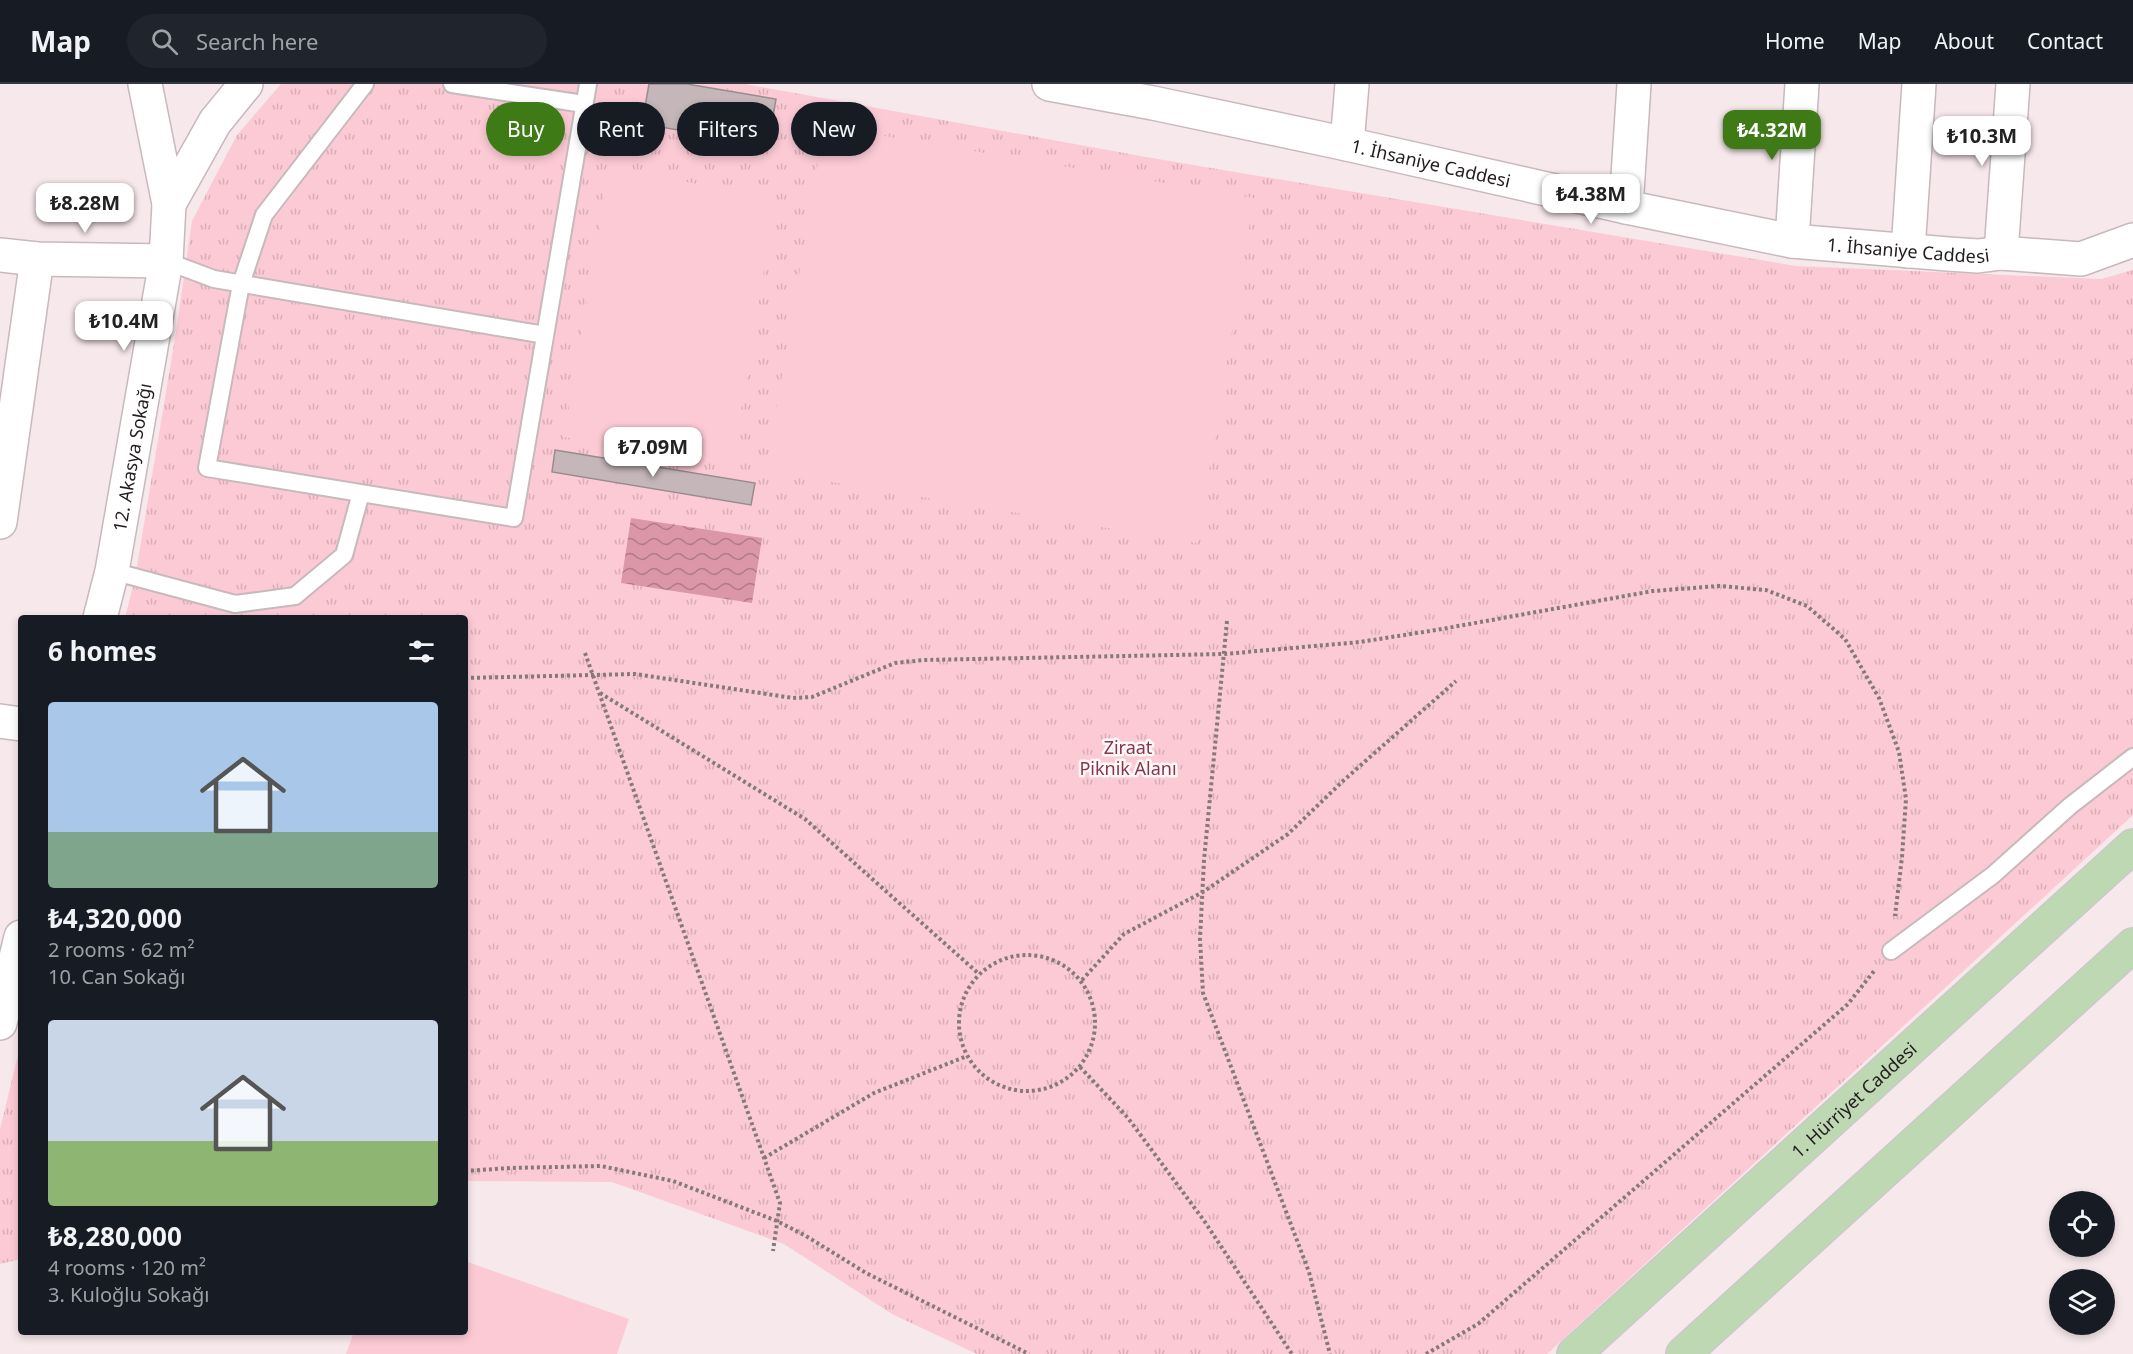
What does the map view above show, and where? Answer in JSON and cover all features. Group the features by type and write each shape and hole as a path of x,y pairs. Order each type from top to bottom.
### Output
{"main road":[{"name":"1. Hürriyet Caddesi","path":"1574,1354 2133,846"},
{"path":"1683,1354 2133,945"}],"street":[{"name":"12. Akasya Sokağı","path":"101,615 112,571 166,261 169,204 145,84"},
{"path":"169,204 215,122 246,84"},
{"name":"1. İhsaniye Caddesi","path":"1048,84 1154,94 1347,144 1626,207 1792,241 1978,256 2001,253 2081,259 2133,240"},
{"path":"1347,144 1352,84"},
{"path":"1626,207 1634,84"},
{"path":"1792,241 1802,84"},
{"path":"1908,251 1919,84"},
{"path":"2001,253 2013,84"},
{"path":"0,255 37,259 166,261"},
{"path":"0,522 37,259"},
{"path":"0,720 18,723"},
{"path":"0,1023 18,949"}],"lane":[{"path":"366,84 264,215 241,284 207,468 514,518 577,145"},
{"path":"452,84 577,103"},
{"path":"584,102 588,84"},
{"path":"166,261 214,279 545,335"},
{"path":"112,571 235,604 295,596 344,555 361,493"},
{"path":"1891,951 1993,875 2070,806 2133,756"}],"path":[{"path":"468,678 635,674 793,698 812,697 895,663 1224,654 1360,642 1653,591 1719,586 1766,590 1807,606 1845,639 1879,698 1899,752 1906,799 1891,951 1848,1004 1478,1324 1426,1354"},
{"path":"1227,621 1204,860 1200,939 1203,993 1309,1272 1330,1354"},
{"path":"585,653 780,1203 773,1251"},
{"path":"1082,981 1124,934 1203,892 1288,834 1344,780 1456,681"},
{"path":"599,692 805,819 979,974"},
{"path":"1020,954 1044,956 1065,965 1082,981 1092,1001 1096,1024 1092,1047 1080,1067 1062,1082 1042,1090 1020,1092 999,1086 981,1073 967,1056 960,1035 960,1013 966,992 979,974 998,960 1020,954"},
{"path":"764,1158 874,1093 967,1056"},
{"path":"1080,1067 1128,1118 1184,1193 1292,1354"},
{"path":"468,1171 602,1166 673,1181 777,1221 866,1273 1029,1354"}],"green space":[{"name":"Ziraat Piknik Alanı","path":"281,84 745,84 844,102 791,102 791,156 877,156 877,108 1146,157 1796,266 2101,279 2133,270 2133,815 1547,1354 977,1354 892,1314 784,1244 612,1182 468,1181 468,615 126,615 135,578 192,221 237,135"},
{"path":"877,135 1254,198 1197,543 766,471 819,156 877,156"},
{"path":"609,169 776,197 732,465 564,437"},
{"path":"18,1055 18,1260 0,1264 0,1129"},
{"path":"468,1262 629,1319 617,1354 346,1354 353,1335 468,1335"}],"water":[{"path":"631,518 762,538 752,603 621,583"}],"building":[{"path":"649,84 687,84 776,99 775,102 677,102 677,130 665,128 665,102 646,102"},
{"path":"555,450 755,483 751,505 552,472"}]}
